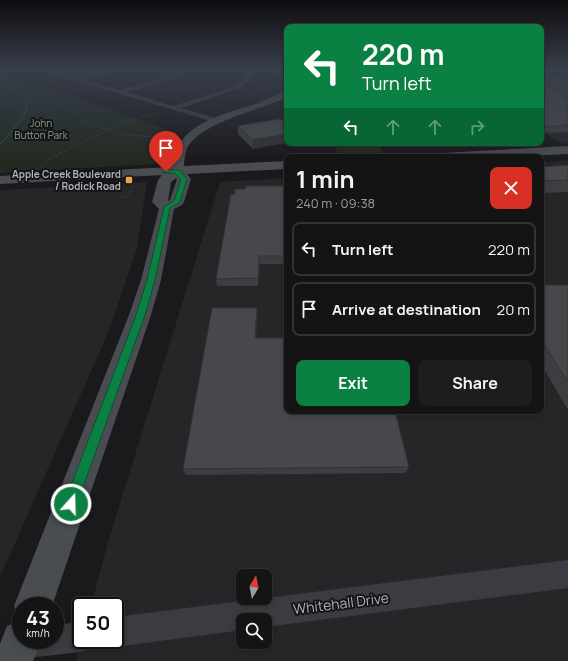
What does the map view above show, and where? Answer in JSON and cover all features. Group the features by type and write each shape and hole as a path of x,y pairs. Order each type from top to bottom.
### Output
{"main road":[{"path":"177,171 182,146 198,132 217,121 275,100"},
{"path":"496,154 568,150"},
{"path":"0,180 284,165"},
{"path":"36,597 140,315 151,280 167,207 177,202 184,179 177,171"}],"street":[{"path":"146,100 217,121"},
{"path":"173,108 199,100"},
{"name":"Whitehall Drive","path":"124,631 568,574"}],"path":[{"path":"8,105 9,100"},
{"path":"0,108 25,102 41,101 57,103 77,114 86,123 111,129 114,134 126,136 156,135 173,138"},
{"path":"39,167 49,159 69,148 121,124 158,112"},
{"path":"121,197 128,196 133,181"}],"shaded area":[{"path":"568,121 568,143 564,144 544,133 544,130"},
{"path":"568,160 568,661 76,661 79,649 124,649 124,597 93,597 108,542 220,182 284,178 284,414 544,414 544,162"},
{"path":"147,182 137,248 108,333 0,577 0,190"}],"green space":[{"name":"John Button Park","path":"0,100 82,100 177,133 170,140 156,164 0,173"},
{"path":"336,146 380,146 384,154 337,154"}],"building":[{"path":"544,100 568,100 568,125 544,127"},
{"path":"280,119 284,122 284,135 252,140 238,126"},
{"path":"568,165 568,180 544,181 544,167"},
{"path":"246,186 284,186 284,256 259,256 258,278 216,279 231,194 235,194 235,189 245,189"},
{"path":"544,285 568,285 568,382 544,345"},
{"path":"212,308 257,308 255,338 284,338 284,414 396,414 409,467 183,469"}],"waterway":[{"path":"26,106 27,100"},
{"path":"0,144 21,120 26,110 26,106"}],"place":[{"name":"Apple Creek Boulevard / Rodick Road","path":"129,180"}],"route":[{"path":"71,504 140,315 151,280 167,207 177,202 184,179 177,171 166,172"}]}
